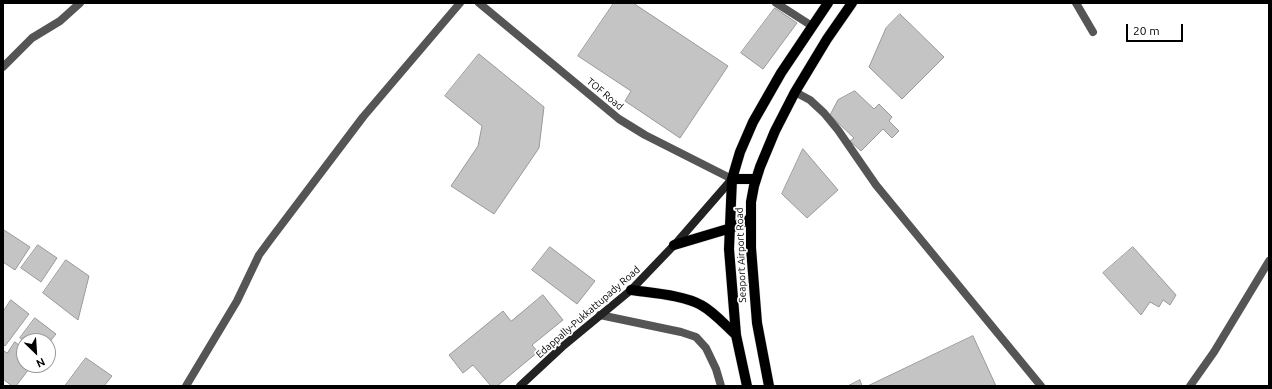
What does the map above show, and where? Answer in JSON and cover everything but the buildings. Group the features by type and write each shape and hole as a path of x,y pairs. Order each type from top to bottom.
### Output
{"main road":[{"name":"Seaport Airport Road","path":"747,386 736,335 729,249 732,179 740,152 753,122 781,73 828,3"},
{"name":"Seaport Airport Road","path":"769,386 757,323 751,248 751,202 760,167 775,131 827,40 852,3"},
{"path":"732,179 756,179"},
{"name":"Edappally-Pukkattupady Road","path":"520,386 600,315 631,290 674,245 732,179"},
{"path":"674,245 731,228 750,219"},
{"path":"631,290 686,299 700,305 736,335"}],"street":[{"path":"3,67 32,38 60,21 80,3"},
{"path":"186,386 237,301 259,255 363,117 460,3"},
{"name":"TOF Road","path":"479,3 619,118 645,135 732,179"},
{"path":"776,3 812,26"},
{"path":"1076,3 1093,32"},
{"path":"796,92 810,100 824,113 838,130 876,185 1041,386"},
{"path":"1190,386 1214,352 1269,261"},
{"path":"600,315 682,332 696,338 706,348 716,369 721,386"}]}
